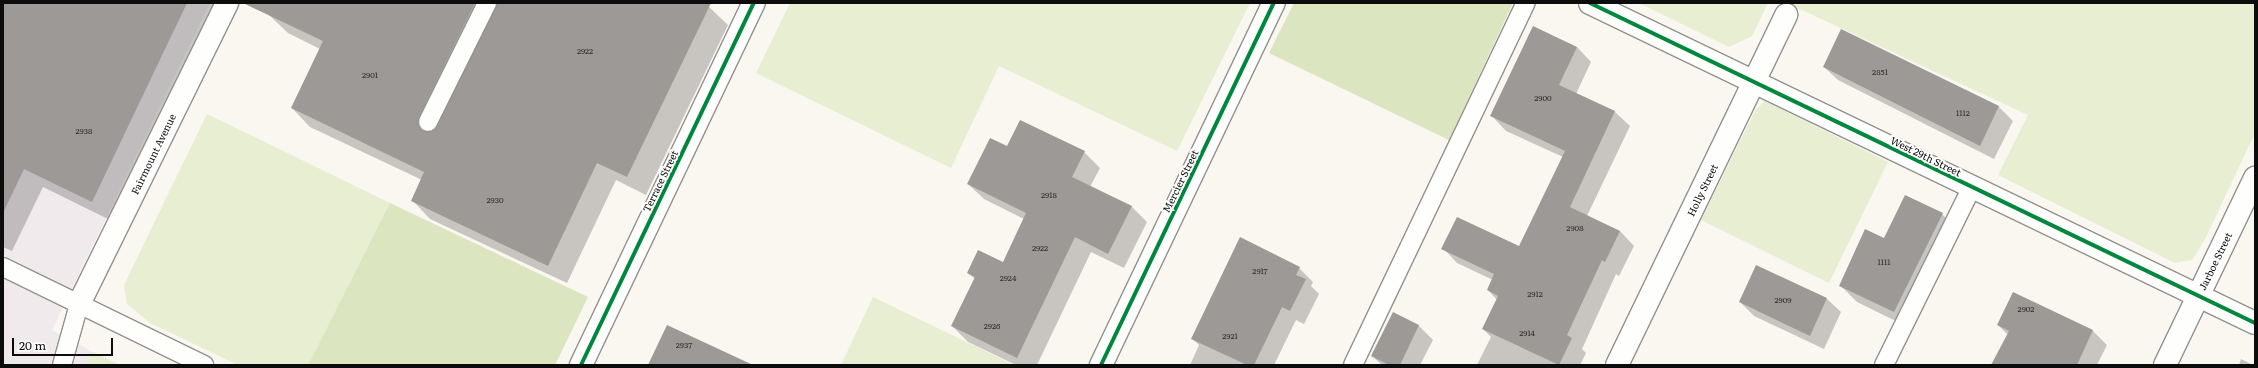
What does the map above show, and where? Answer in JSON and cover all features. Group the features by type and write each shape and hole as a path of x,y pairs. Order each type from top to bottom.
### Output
{"street":[{"name":"Fairmount Avenue","path":"79,304 227,3"},
{"name":"Terrace Street","path":"581,365 754,3"},
{"name":"Mercier Street","path":"1101,365 1274,3"},
{"name":"West 29th Street","path":"1590,3 2255,323"},
{"name":"Holly Street","path":"1618,365 1786,15"},
{"name":"Jarboe Street","path":"2165,365 2255,178"}],"lane":[{"path":"428,122 487,3"},
{"path":"1353,365 1526,3"},
{"path":"1884,365 1972,187"},
{"path":"3,267 204,365"},
{"path":"62,365 79,304"}],"shaded area":[{"path":"3,3 210,3 52,330 93,352 86,365 3,365"}],"green space":[{"path":"790,3 1250,3 1177,151 999,66 951,168 756,73"},
{"path":"1294,3 1513,3 1449,140 1269,53"},
{"path":"1639,3 1768,3 1752,36 1729,47"},
{"path":"1782,3 2255,3 2255,133 2205,239 2192,260 2175,263 1998,175 2028,115 1804,11"},
{"path":"1765,101 1888,162 1829,283 1701,220 1756,109"},
{"path":"207,114 390,203 308,365 238,365 150,323 127,304 124,285"},
{"path":"390,203 588,297 555,365 308,365"},
{"path":"873,297 1014,365 841,365"},
{"path":"93,352 120,365 86,365"}],"building":[{"path":"3,3 187,3 92,202 24,169 3,213"},
{"path":"243,3 475,3 419,117 419,127 428,132 437,127 497,3 711,3 627,177 597,163 548,266 411,201 424,172 291,108 323,41"},
{"path":"1533,26 1577,47 1559,85 1615,111 1570,207 1620,231 1605,262 1602,260 1567,335 1572,338 1559,365 1482,329 1498,296 1487,290 1494,274 1441,249 1457,217 1519,246 1565,151 1490,116"},
{"path":"1841,29 1999,106 1980,146 1823,67"},
{"path":"1020,120 1085,151 1072,177 1132,206 1108,254 1075,237 1017,358 951,326 975,277 967,273 978,250 1003,262 1026,213 967,184 990,138 1007,146"},
{"path":"1905,195 1943,213 1894,312 1839,286 1865,229 1884,238"},
{"path":"1240,237 1300,267 1296,275 1306,279 1290,311 1282,307 1254,365 1247,365 1191,339"},
{"path":"1756,265 1827,298 1810,336 1739,302"},
{"path":"2013,292 2093,330 2077,365 1991,365 2009,331 1997,325"},
{"path":"1393,312 1419,325 1400,365 1389,365 1371,356"},
{"path":"667,325 753,365 648,365"}],"cycle path":[{"path":"581,365 754,3"},
{"path":"1101,365 1274,3"},
{"path":"1590,3 2255,323"}]}
